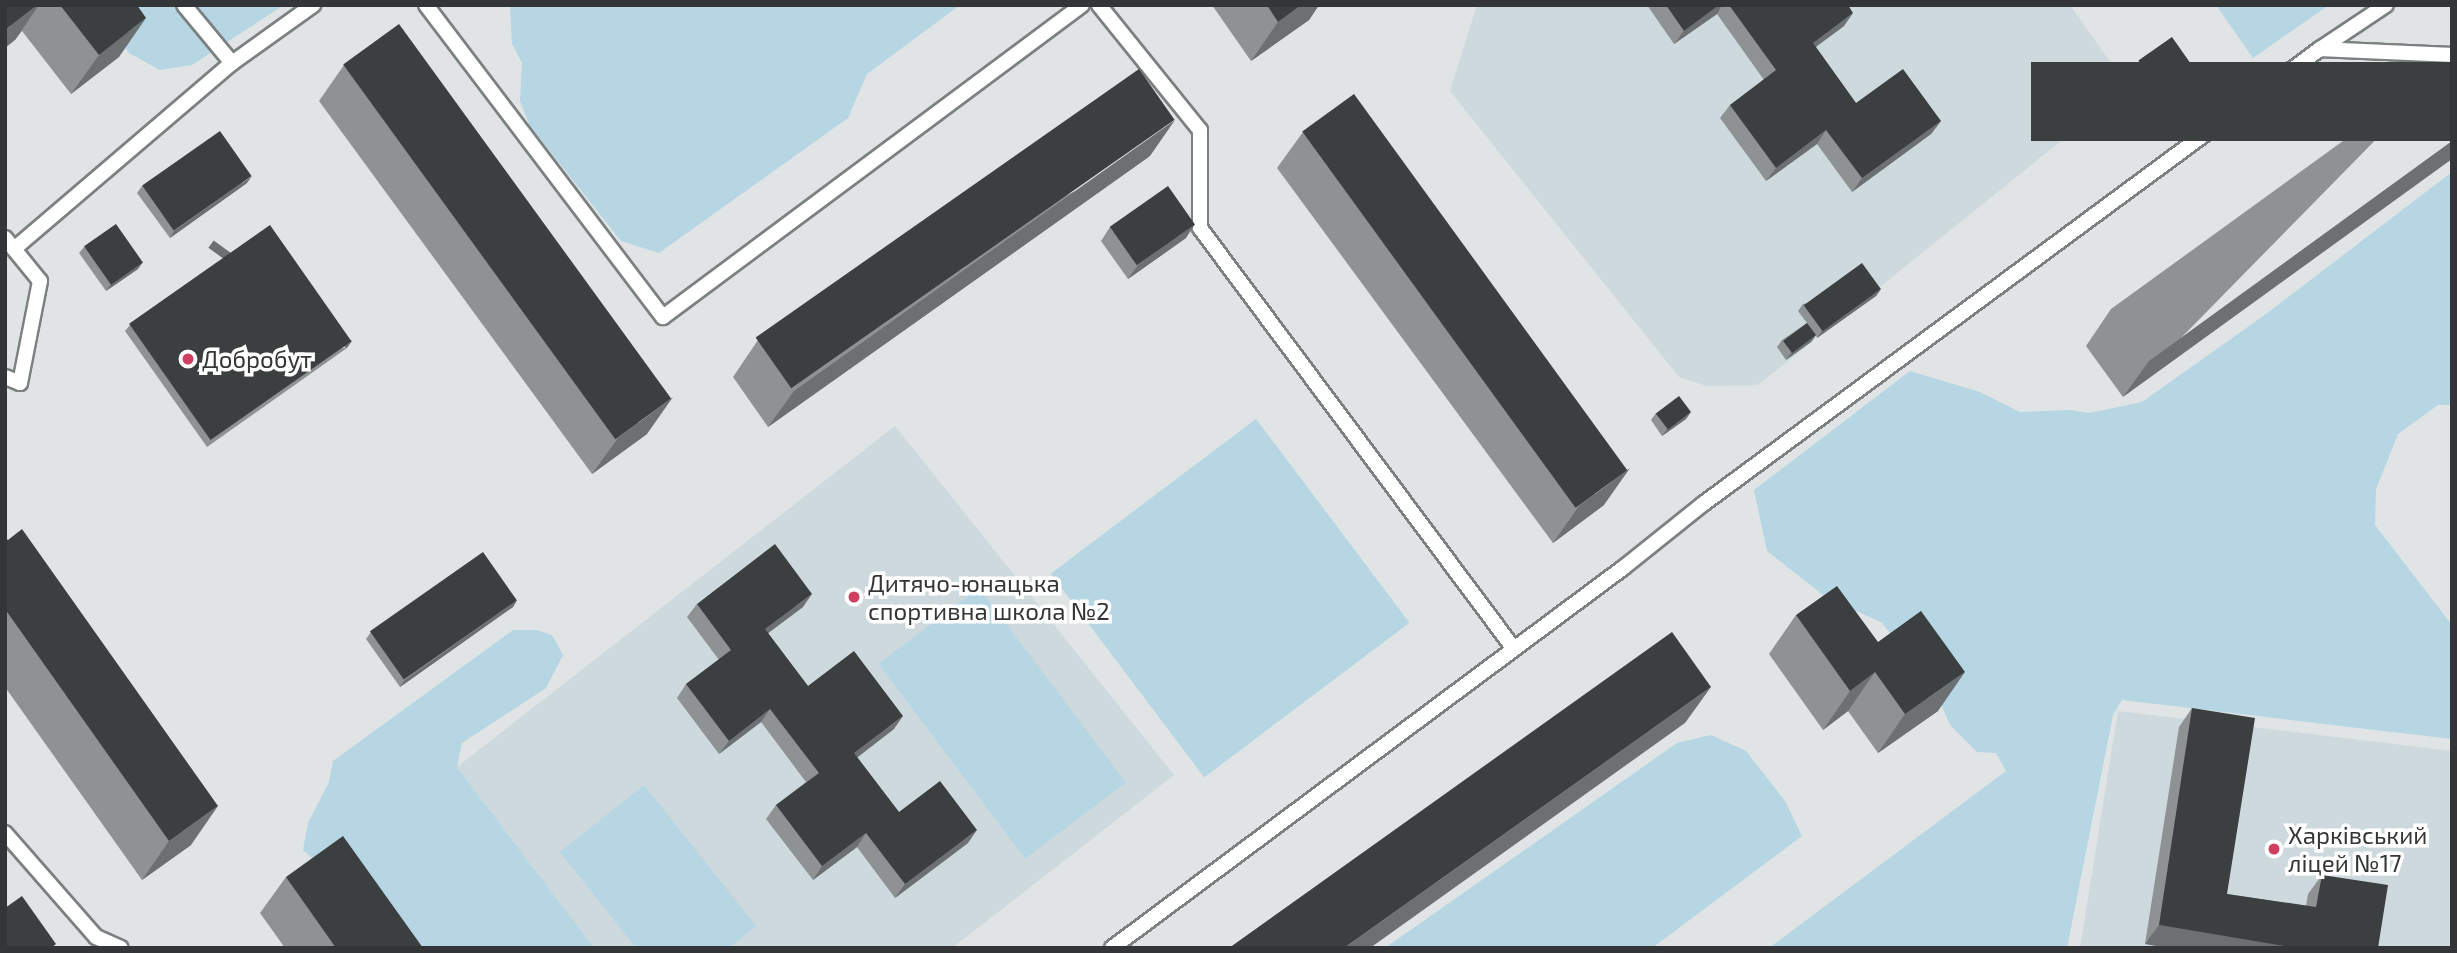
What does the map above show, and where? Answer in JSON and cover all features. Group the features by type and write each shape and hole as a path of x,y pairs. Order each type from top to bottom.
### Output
{"lane":[{"path":"184,5 232,63"},
{"path":"5,377 20,383 40,281 10,244 232,63 313,5"},
{"path":"426,5 663,317 1082,5"},
{"path":"1099,5 1200,130 1200,228 1514,649"},
{"path":"1112,948 1514,649 1703,504 2320,49 2386,5"},
{"path":"2320,49 2452,55"},
{"path":"5,833 96,937 121,948"}],"shaded area":[{"path":"96,5 284,5 192,65 160,70 129,53"},
{"path":"510,5 960,5 867,74 848,118 659,253 621,241 530,126 520,101 522,63 512,44"},
{"path":"1477,5 2070,5 2128,87 1758,385 1707,386 1679,377 1450,91"},
{"path":"2216,5 2329,5 2253,58"},
{"path":"2452,172 2452,405 2438,405 2398,434 2376,489 2375,525 2452,625 2452,739 2122,700 2113,715 2067,948 1769,948 2006,771 1996,753 1977,752 1951,726 1931,684 1881,622 1827,598 1767,551 1754,490 1910,371 1980,392 2020,412 2070,410 2089,413 2142,402 2266,314"},
{"path":"1256,419 1409,623 1204,777 1051,574"},
{"name":"Дитячо-юнацька спортивна школа №2","path":"895,426 1174,775 952,948 594,948 457,767"},
{"path":"979,588 1126,783 1025,859 878,664"},
{"path":"513,630 537,630 552,635 563,655 546,688 462,743 457,767 594,948 385,948 337,880 303,850 308,823 329,782 333,761"},
{"name":"Харківський ліцей №17","path":"2118,711 2452,751 2452,948 2080,948"},
{"path":"1711,735 1746,751 1785,801 1802,836 1652,948 1385,948 1677,743"},
{"path":"644,785 756,926 729,948 636,948 560,852"}],"building":[{"path":"5,5 37,5 5,30"},
{"path":"60,5 137,5 146,18 99,55"},
{"path":"1267,5 1301,5 1278,22"},
{"path":"1666,5 1719,5 1684,31"},
{"path":"1729,5 1848,5 1853,13 1813,43 1856,103 1903,69 1941,121 1862,178 1826,130 1776,168 1730,105 1776,70"},
{"path":"399,24 671,399 615,439 343,65"},
{"path":"2172,37 2198,74 2164,97 2138,61"},
{"path":"2031,62 2452,62 2452,141 2031,141"},
{"path":"1139,69 1175,120 791,388 756,337"},
{"path":"1354,94 1627,470 1576,508 1302,132"},
{"path":"220,131 252,176 174,231 142,185"},
{"path":"1168,186 1195,225 1137,265 1110,227"},
{"path":"116,224 143,263 111,285 84,246"},
{"path":"270,225 351,341 211,440 129,324"},
{"path":"1862,263 1881,289 1823,331 1804,305"},
{"path":"1807,323 1816,335 1792,353 1783,341"},
{"path":"1679,396 1691,412 1668,429 1656,413"},
{"path":"22,529 218,806 169,841 5,609 5,538 8,540"},
{"path":"775,544 812,594 765,629 808,686 854,651 903,716 854,753 899,812 940,781 977,830 905,884 866,833 822,866 776,805 819,773 770,709 729,741 686,684 731,650 697,604"},
{"path":"483,552 517,600 404,679 370,631"},
{"path":"1837,586 1878,642 1921,611 1965,672 1905,714 1875,672 1850,691 1796,615"},
{"path":"1672,632 1711,687 1344,948 1229,948"},
{"path":"2192,708 2255,718 2227,894 2316,907 2322,875 2388,885 2378,948 2295,948 2159,925"},
{"path":"343,836 423,948 336,948 286,877"},
{"path":"22,896 56,944 51,948 5,948 5,908"}],"place":[{"name":"Добробут","path":"188,359"},
{"name":"Дитячо-юнацька спортивна школа №2","path":"854,597"},
{"name":"Харківський ліцей №17","path":"2274,849"}]}
